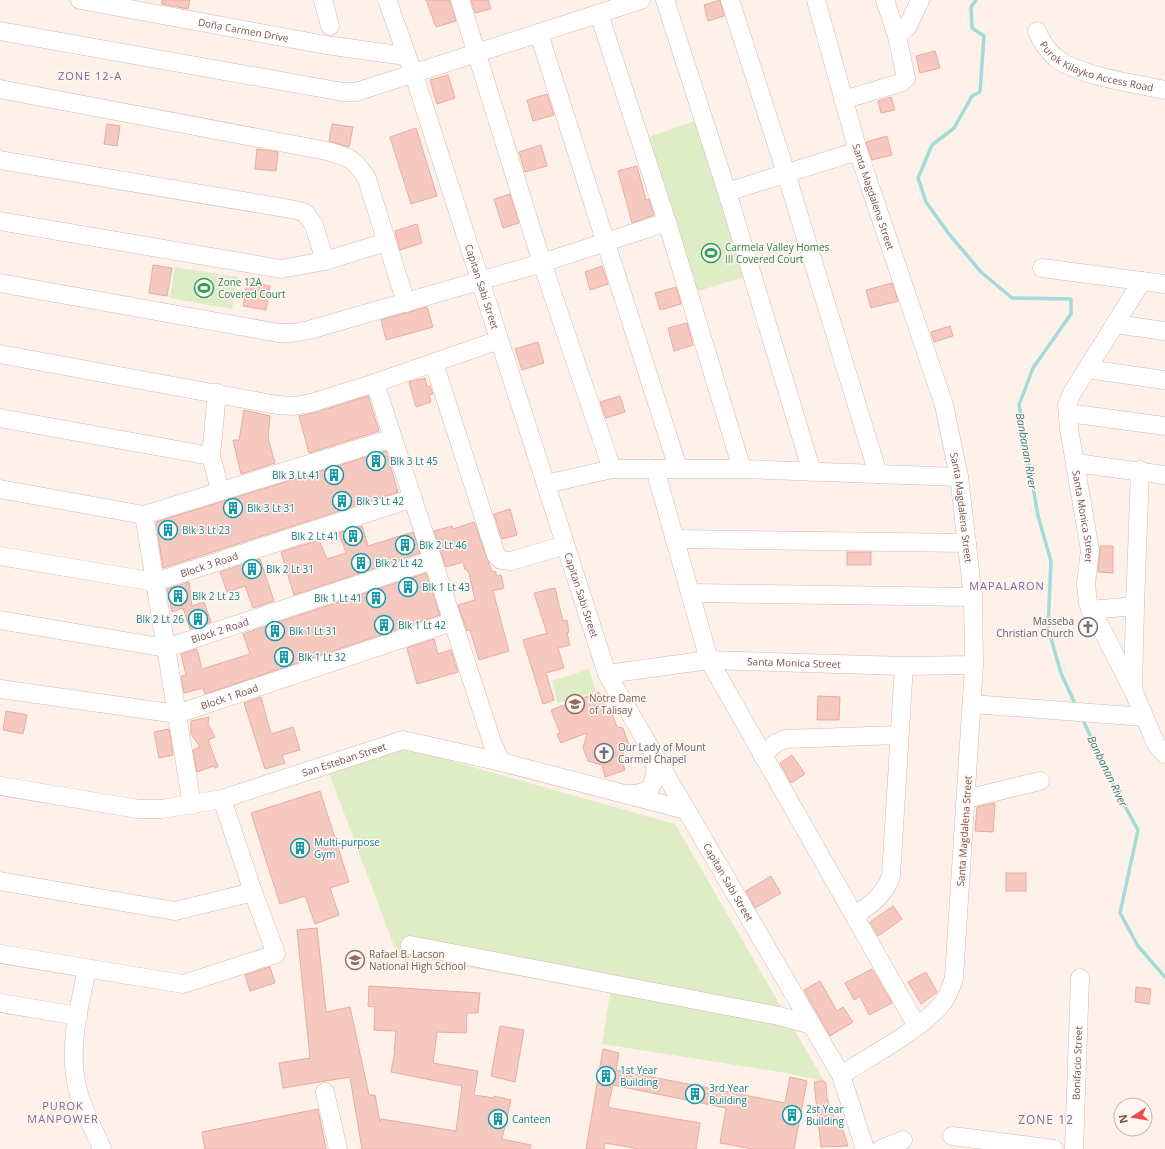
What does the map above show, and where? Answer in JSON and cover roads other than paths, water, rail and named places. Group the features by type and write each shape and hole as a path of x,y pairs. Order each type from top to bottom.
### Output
{"street":[{"name":"Doña Carmen Drive","path":"80,0 326,45 406,56"},
{"path":"323,0 330,26"},
{"name":"Capitan Sabi Street","path":"387,0 406,56 414,74 607,674 841,1075 865,1149"},
{"path":"460,0 542,263 612,469"},
{"path":"0,31 343,92 356,92 642,0"},
{"path":"665,0 727,192 812,472"},
{"path":"730,0 786,173 878,474"},
{"name":"Santa Magdalena Street","path":"816,0 858,151 944,405 959,477 973,597 974,665 954,978 949,994 941,1005 917,1026 841,1075"},
{"path":"843,100 900,83 906,78 897,36 885,0"},
{"path":"897,36 908,26 920,0"},
{"path":"599,14 667,222 742,469"},
{"name":"Purok Kilayko Access Road","path":"1037,31 1041,40 1056,58 1074,68 1165,90"},
{"path":"539,34 678,468"},
{"path":"0,89 327,151 346,157 359,165 367,179 406,303"},
{"path":"727,192 858,151"},
{"path":"0,160 296,210 305,213 314,225 325,261"},
{"path":"0,221 281,269 325,261 386,242"},
{"path":"0,283 279,332 292,333 309,330 406,303 542,263 667,222"},
{"path":"1042,268 1165,284"},
{"name":"Santa Monica Street","path":"1142,281 1072,393 1067,405 1090,550 1086,584 1090,610 1133,690 1156,744 1165,754"},
{"path":"1115,324 1165,331"},
{"path":"0,354 277,405 294,406 375,383 499,340"},
{"path":"434,363 496,555 501,560 511,561 565,545"},
{"path":"1087,369 1165,380"},
{"path":"375,383 492,745 501,762"},
{"path":"217,393 211,456 220,490"},
{"path":"1068,413 1165,426"},
{"path":"0,418 211,456"},
{"path":"0,489 144,515 220,490 393,438"},
{"path":"1076,463 1140,470 1165,475"},
{"path":"546,484 612,469 742,469 959,477"},
{"path":"655,469 709,660 917,1026"},
{"path":"1133,690 1140,470"},
{"name":"Block 3 Road","path":"0,556 155,582 413,498"},
{"path":"144,515 192,805"},
{"path":"674,540 966,543"},
{"name":"Block 2 Road","path":"0,620 166,648 433,560"},
{"path":"691,592 973,597"},
{"path":"1090,610 1135,606"},
{"name":"Block 1 Road","path":"0,689 177,714 452,622"},
{"name":"Santa Monica Street","path":"607,674 709,660 904,666 974,665"},
{"path":"855,916 879,898 886,890 891,876 904,666"},
{"path":"972,704 1144,716"},
{"path":"762,755 776,743 786,739 899,735"},
{"name":"San Esteban Street","path":"0,786 138,809 162,810 222,799 403,740 501,762 686,810"},
{"path":"623,794 636,794 649,790 655,780 656,766 652,752"},
{"path":"966,799 1040,781"},
{"path":"0,954 183,984 276,954 253,892 222,799"},
{"path":"0,881 175,911 253,892"},
{"path":"410,945 779,1016 812,1026"},
{"path":"87,969 78,1016 74,1055 75,1075 84,1108 102,1149"},
{"name":"Bonifacio Street","path":"1074,1149 1080,978"},
{"path":"0,1003 78,1016"},
{"path":"325,1092 338,1149"},
{"path":"952,1136 1054,1149"},
{"path":"881,1149 903,1140"}],"waterway":[{"name":"Banbanan River","path":"976,0 971,7 972,28 984,36 980,92 972,96 954,128 932,145 918,178 926,202 949,234 981,272 1012,298 1071,299 1071,314 1033,368 1019,405 1038,516 1051,561 1048,628 1061,673 1076,706"},
{"name":"Banbanan River","path":"1082,718 1110,779 1138,830 1120,913 1138,946 1165,977"}],"place":[{"name":"Carmela Valley Homes III Covered Court","path":"711,253"},
{"name":"Zone 12A Covered Court","path":"204,288"},
{"name":"Blk 3 Lt 45","path":"376,461"},
{"name":"Blk 3 Lt 41","path":"334,475"},
{"name":"Blk 3 Lt 42","path":"342,501"},
{"name":"Blk 3 Lt 31","path":"233,508"},
{"name":"Blk 3 Lt 23","path":"168,530"},
{"name":"Blk 2 Lt 41","path":"353,536"},
{"name":"Blk 2 Lt 46","path":"405,545"},
{"name":"Blk 2 Lt 42","path":"361,563"},
{"name":"Blk 2 Lt 31","path":"252,569"},
{"name":"Blk 1 Lt 43","path":"408,587"},
{"name":"Blk 2 Lt 23","path":"178,596"},
{"name":"Blk 1 Lt 41","path":"376,598"},
{"name":"Blk 2 Lt 26","path":"198,619"},
{"name":"Blk 1 Lt 42","path":"384,625"},
{"name":"Masseba Christian Church","path":"1088,627"},
{"name":"Blk 1 Lt 31","path":"275,631"},
{"name":"Blk 1 Lt 32","path":"284,657"},
{"name":"Notre Dame of Talisay","path":"575,704"},
{"name":"Our Lady of Mount Carmel Chapel","path":"604,753"},
{"name":"Multi-purpose Gym","path":"300,848"},
{"name":"Rafael B. Lacson National High School","path":"355,960"},
{"name":"1st Year Building","path":"606,1076"},
{"name":"3rd Year Building","path":"695,1094"},
{"name":"2st Year Building","path":"792,1115"},
{"name":"Canteen","path":"498,1119"}],"district":[{"name":"ZONE 12-A","path":"90,75"},
{"name":"MAPALARON","path":"1007,585"},
{"name":"PUROK MANPOWER","path":"63,1111"},
{"name":"ZONE 12","path":"1046,1119"}]}
